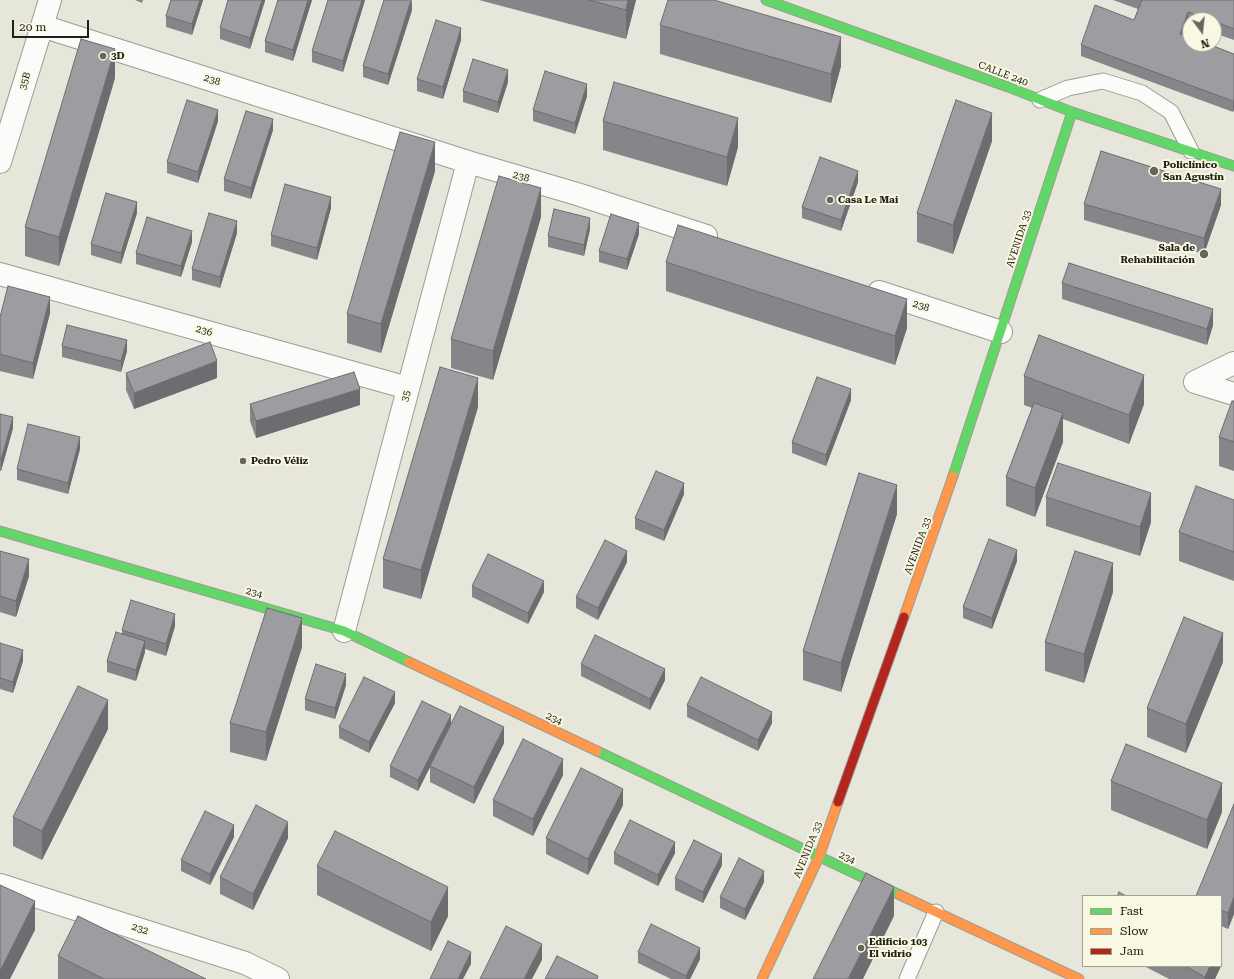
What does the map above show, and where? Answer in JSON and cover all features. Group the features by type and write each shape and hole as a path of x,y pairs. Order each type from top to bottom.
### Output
{"street":[{"name":"35B","path":"0,162 50,0"},
{"name":"CALLE 240","path":"766,0 1008,86 1072,112 1191,150 1234,166"},
{"name":"238","path":"42,26 728,243"},
{"name":"AVENIDA 33","path":"762,979 819,857 940,515 1072,112"},
{"name":"35","path":"344,631 468,162"},
{"name":"236","path":"0,274 408,388"},
{"name":"238","path":"857,285 1000,332"},
{"path":"1234,363 1195,382 1234,394"},
{"name":"234","path":"0,531 344,631 1079,979"},
{"name":"232","path":"0,885 245,963 278,979"}],"lane":[{"path":"1040,100 1068,88 1103,81 1142,93 1171,112 1191,150"},
{"path":"907,979 936,912"}],"building":[{"path":"171,0 200,0 192,24 166,16"},
{"path":"228,0 262,0 250,38 220,28"},
{"path":"278,0 308,0 293,50 265,41"},
{"path":"328,0 362,0 343,61 312,51"},
{"path":"384,0 411,0 388,74 363,66"},
{"path":"589,0 628,0 626,10"},
{"path":"668,0 714,0 841,37 831,74 660,25"},
{"path":"1142,0 1234,0 1234,29 1222,24 1222,12 1182,12 1182,28 1180,34 1182,35 1182,52 1222,52 1222,49 1234,54 1233,101 1081,45 1095,5 1134,20"},
{"path":"436,20 461,28 443,87 417,79"},
{"path":"81,39 115,49 59,237 25,227"},
{"path":"473,59 508,70 498,102 463,91"},
{"path":"545,71 587,84 575,123 533,110"},
{"path":"614,82 738,118 727,157 603,121"},
{"path":"187,100 218,110 198,172 167,162"},
{"path":"956,100 992,113 953,225 917,213"},
{"path":"246,111 273,119 251,188 224,179"},
{"path":"400,132 435,142 381,324 347,314"},
{"name":"Sala de Rehabilitación","path":"1101,151 1221,189 1204,238 1084,204"},
{"name":"Casa Le Mai","path":"820,157 858,171 841,220 802,207"},
{"path":"499,176 541,188 493,351 451,339"},
{"path":"285,184 331,197 317,248 271,235"},
{"path":"106,193 137,202 121,253 91,244"},
{"path":"554,209 590,218 584,245 548,236"},
{"path":"209,213 237,221 220,277 192,269"},
{"path":"611,214 639,223 627,259 599,251"},
{"path":"147,217 192,231 181,266 136,253"},
{"path":"678,225 907,299 895,336 666,262"},
{"path":"1069,263 1213,309 1207,329 1062,283"},
{"path":"8,286 50,297 33,363 0,354 0,317"},
{"path":"67,325 127,340 121,361 62,346"},
{"path":"1039,335 1144,375 1129,415 1024,376"},
{"path":"210,342 217,361 134,393 126,373"},
{"path":"440,367 478,378 421,570 383,559"},
{"path":"354,372 360,389 256,421 250,404"},
{"path":"817,377 851,389 826,455 792,442"},
{"path":"1232,401 1234,401 1234,442 1219,437"},
{"path":"1034,403 1063,413 1035,488 1006,477"},
{"path":"0,414 13,417 1,460 0,459"},
{"path":"28,424 80,437 68,483 17,469"},
{"path":"1058,463 1151,493 1140,527 1046,497"},
{"path":"656,471 684,483 664,530 635,518"},
{"path":"859,473 897,485 841,663 803,651"},
{"path":"1196,486 1234,500 1234,552 1179,532"},
{"path":"989,539 1017,550 992,618 963,607"},
{"path":"605,540 627,551 598,608 576,597"},
{"path":"0,551 29,559 16,601 0,596"},
{"path":"1075,551 1113,563 1084,654 1045,642"},
{"path":"488,554 544,581 528,613 472,586"},
{"path":"131,600 175,614 166,644 122,630"},
{"path":"267,608 302,618 266,732 230,723"},
{"path":"1184,617 1223,633 1186,724 1147,708"},
{"path":"116,632 145,641 136,670 107,661"},
{"path":"595,635 665,669 650,699 581,664"},
{"path":"0,643 23,650 13,682 0,678"},
{"path":"316,664 346,674 335,708 305,699"},
{"path":"364,677 395,692 369,742 339,727"},
{"path":"701,677 772,712 758,740 687,705"},
{"path":"78,686 108,700 42,831 13,817"},
{"path":"422,701 451,715 418,780 390,766"},
{"path":"460,706 504,727 474,787 430,766"},
{"path":"523,739 563,759 533,819 493,800"},
{"path":"1126,744 1222,783 1207,820 1111,781"},
{"path":"581,768 623,789 588,859 546,838"},
{"path":"1234,804 1234,897 1228,913 1222,910 1222,895 1196,895"},
{"path":"256,805 288,822 253,894 220,877"},
{"path":"205,811 234,825 210,874 181,860"},
{"path":"630,820 675,842 658,875 614,853"},
{"path":"335,831 448,887 431,922 317,866"},
{"path":"694,840 722,854 703,892 675,878"},
{"path":"739,858 764,871 745,909 720,897"},
{"path":"866,873 894,887 848,979 813,979"},
{"path":"0,885 35,901 0,971"},
{"path":"1119,892 1124,895 1118,895"},
{"path":"78,916 206,979 104,979 58,956"},
{"path":"651,924 700,948 686,976 638,952"},
{"path":"506,926 542,944 524,979 480,979"},
{"path":"448,941 471,952 458,979 430,979"},
{"path":"557,956 598,976 597,979 545,979"},
{"path":"1187,967 1210,967 1205,977"}],"traffic: fast":[{"path":"766,0 1008,87 1072,112 1234,166"},
{"path":"953,476 1072,112"},
{"path":"0,531 344,631 409,662"},
{"path":"597,751 900,895"}],"traffic: slow":[{"path":"904,617 953,476"},
{"path":"409,662 597,751"},
{"path":"762,979 819,857 838,802"},
{"path":"900,895 1079,979"}],"traffic: jam":[{"path":"838,802 904,617"}],"place":[{"name":"3D","path":"103,56"},
{"name":"Policlínico San Agustín","path":"1154,171"},
{"name":"Casa Le Mai","path":"830,200"},
{"name":"Sala de Rehabilitación","path":"1204,254"},
{"name":"Pedro Véliz","path":"243,461"},
{"name":"Edificio 103 El vidrio","path":"861,948"}]}
